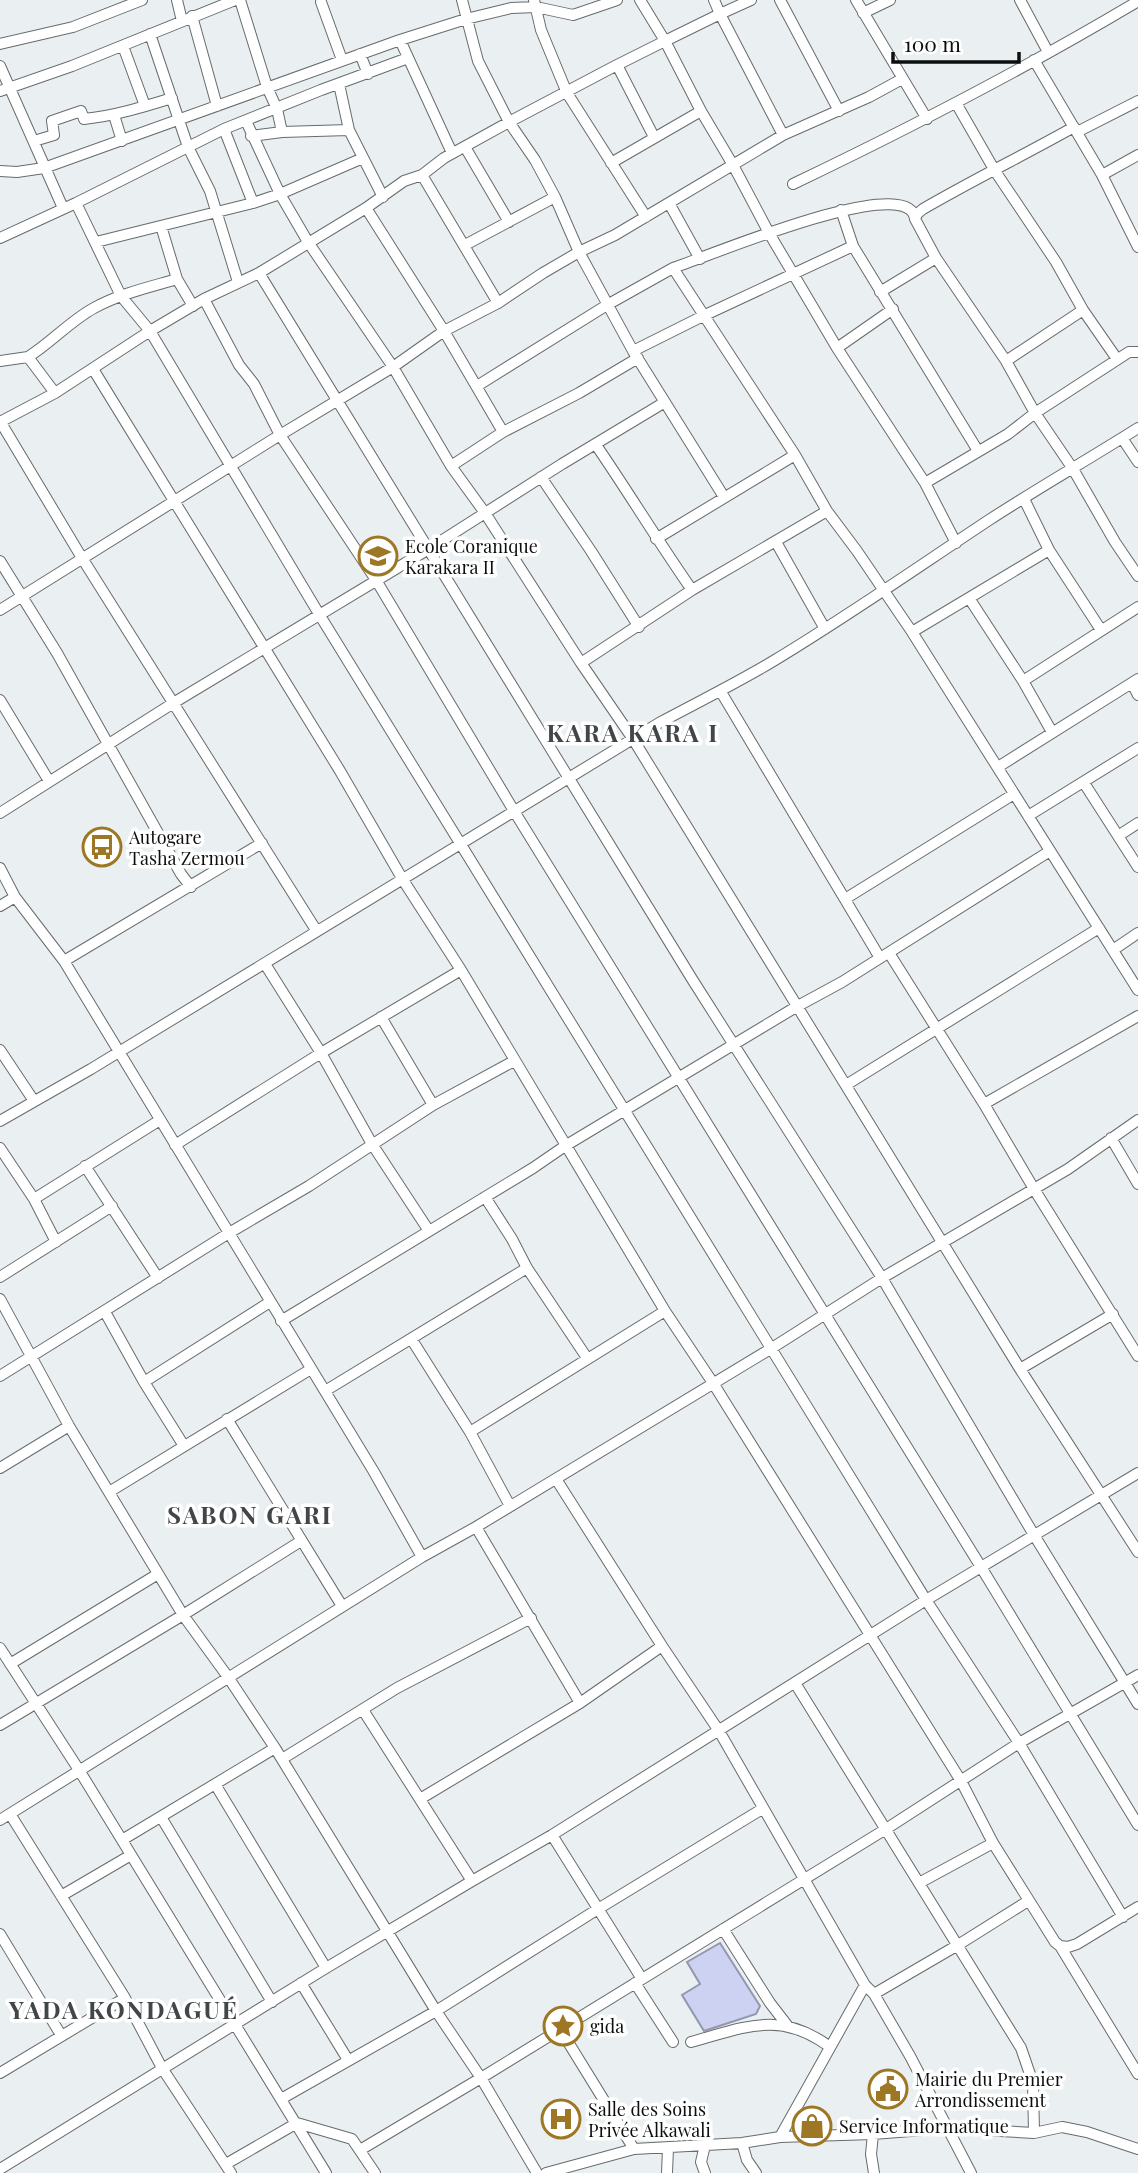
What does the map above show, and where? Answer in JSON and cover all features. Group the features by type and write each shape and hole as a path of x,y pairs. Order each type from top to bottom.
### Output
{"street":[{"path":"0,44 73,27 142,0"},
{"path":"177,0 187,18 217,106"},
{"path":"4,90 237,0 277,109 282,132"},
{"path":"462,0 481,69 509,122 535,160 555,197 579,252 607,305 724,497"},
{"path":"0,171 17,172 44,167 342,60 466,19 535,3 573,15 617,0"},
{"path":"640,0 769,233 837,348 925,483 956,543"},
{"path":"713,0 783,135"},
{"path":"316,930 82,558 0,422 55,393 204,299 259,273 366,208 404,181 422,175 453,153 617,65 751,0"},
{"path":"780,0 839,111"},
{"path":"856,0 927,119"},
{"path":"863,13 890,0"},
{"path":"1020,0 1048,52"},
{"path":"321,2 342,60"},
{"path":"535,3 541,30 567,93 646,217"},
{"path":"793,184 1001,80 1135,3"},
{"path":"150,34 188,146 210,191 237,282"},
{"path":"400,40 453,153"},
{"path":"123,46 145,106"},
{"path":"360,54 368,74"},
{"path":"0,238 224,129 408,58"},
{"path":"1034,60 1134,230 1138,247"},
{"path":"617,65 654,137"},
{"path":"0,66 4,90 34,141 63,208"},
{"path":"0,610 279,435 393,367 444,331 498,303 543,273 615,235 783,135 839,111 902,79"},
{"path":"339,84 349,130 383,197"},
{"path":"34,141 54,135 52,121 81,111 84,119 114,115 172,98"},
{"path":"915,219 923,209 962,186 1138,101"},
{"path":"956,103 1083,310 1117,359"},
{"path":"611,163 701,111"},
{"path":"114,115 122,141"},
{"path":"246,121 279,194 308,242 393,367 451,466 485,513 633,739 1020,1369 1138,1552"},
{"path":"224,129 253,203"},
{"path":"251,136 349,130"},
{"path":"464,147 509,222"},
{"path":"1102,175 1138,156"},
{"path":"96,242 253,203 363,158"},
{"path":"422,175 498,303"},
{"path":"465,245 555,197"},
{"path":"76,203 121,296 150,331 319,614 1123,1917"},
{"path":"668,203 700,260"},
{"path":"477,386 607,305 673,268 841,210 868,205 898,204 914,213 936,258 970,304 1138,576"},
{"path":"366,208 444,331 503,432"},
{"path":"841,210 853,246 978,451"},
{"path":"161,226 177,279 193,306"},
{"path":"451,466 503,432 579,393 636,354 703,316 853,246"},
{"path":"880,292 936,258"},
{"path":"673,268 795,456 827,511 912,632 1138,990"},
{"path":"259,273 733,1045 881,1278 1138,1704"},
{"path":"0,361 27,357 48,345 70,324 93,308 121,296 177,279"},
{"path":"204,299 239,365 254,384 279,435 376,580 514,811 1138,1825"},
{"path":"837,348 893,309"},
{"path":"1006,361 1083,310"},
{"path":"925,483 1009,434 1035,413 1117,359 1129,352 1138,352"},
{"path":"27,357 55,393"},
{"path":"93,369 340,771 403,880 461,970 665,1311 713,1383 961,1781 993,1843 1028,1901 1060,1947 1138,2074"},
{"path":"0,813 175,702 665,402"},
{"path":"0,1121 265,964 316,930 633,739 697,702 721,692 825,629 989,520 1138,428"},
{"path":"1122,438 1138,462"},
{"path":"596,445 692,590"},
{"path":"656,539 795,456"},
{"path":"541,477 592,551 639,627"},
{"path":"1024,499 1049,550 1101,630"},
{"path":"581,663 692,590 827,511"},
{"path":"776,542 825,629"},
{"path":"912,632 1049,550"},
{"path":"0,561 191,887"},
{"path":"970,598 1052,732"},
{"path":"1023,681 1138,607"},
{"path":"998,767 1135,681 1138,695"},
{"path":"721,692 845,899 938,1029 1138,1356"},
{"path":"0,699 49,781"},
{"path":"1028,816 1138,748"},
{"path":"1084,783 1137,864"},
{"path":"845,899 1014,794"},
{"path":"1118,836 1138,823"},
{"path":"64,961 262,843"},
{"path":"281,1321 565,1146 885,955 1050,851"},
{"path":"0,868 15,897 64,961 325,1391 422,1557"},
{"path":"0,906 15,897"},
{"path":"846,1085 1099,928"},
{"path":"1113,950 1138,933"},
{"path":"265,964 321,1053 372,1144 429,1231"},
{"path":"174,1144 461,970"},
{"path":"985,1104 1138,1016"},
{"path":"381,1017 433,1105"},
{"path":"0,1050 34,1101"},
{"path":"0,1376 309,1186 433,1105 514,1061"},
{"path":"34,1199 160,1120"},
{"path":"0,1820 422,1557 772,1348 881,1278 1068,1169 1138,1120"},
{"path":"1111,1138 1138,1184"},
{"path":"0,1148 34,1199 56,1242"},
{"path":"85,1166 158,1278"},
{"path":"485,1197 512,1238 527,1268 587,1358"},
{"path":"0,1278 112,1206"},
{"path":"325,1391 527,1268"},
{"path":"0,1299 69,1426 183,1615 282,1759 436,2011 481,2078 537,2173"},
{"path":"144,1382 270,1302"},
{"path":"470,1432 665,1311"},
{"path":"105,1312 184,1446"},
{"path":"1020,1369 1112,1314"},
{"path":"412,1340 470,1432 510,1506"},
{"path":"109,1492 311,1369"},
{"path":"227,1419 342,1606"},
{"path":"0,1468 69,1426"},
{"path":"0,2169 301,1983 471,1881 552,1836 926,1600 1138,1473"},
{"path":"556,1479 719,1731 865,1985 874,1994 971,2173"},
{"path":"476,1527 580,1703"},
{"path":"0,1725 301,1541"},
{"path":"10,1664 158,1574"},
{"path":"282,1759 397,1688 531,1618"},
{"path":"420,1799 580,1703 662,1646"},
{"path":"0,1648 79,1770 326,2173"},
{"path":"360,2150 886,1829 1018,1743 1138,1675"},
{"path":"795,1684 1020,2048 1033,2083 1034,2133"},
{"path":"363,1710 471,1881"},
{"path":"122,1840 275,1748"},
{"path":"215,1784 326,1968"},
{"path":"281,2099 436,2011 762,1809"},
{"path":"10,1814 125,1998 162,2068 229,2168 296,2123"},
{"path":"161,1817 272,2001"},
{"path":"552,1836 598,1909 673,2042"},
{"path":"919,1883 993,1843"},
{"path":"61,1896 131,1855"},
{"path":"874,1994 1028,1901"},
{"path":"1060,1947 1077,1944 1138,1908"},
{"path":"723,1928 769,2003 787,2025"},
{"path":"0,1934 61,2035"},
{"path":"301,1983 348,2060"},
{"path":"780,2137 865,1985"},
{"path":"0,2073 125,1998"},
{"path":"691,2042 770,2024 787,2025 818,2038 830,2047"},
{"path":"561,2029 634,2149"},
{"path":"296,2123 352,2140 375,2173"},
{"path":"546,2173 634,2149 742,2143 780,2137 949,2128 1034,2133 1062,2127 1138,2149"},
{"path":"873,2134 871,2154 874,2173"},
{"path":"742,2143 747,2160 756,2173"},
{"path":"705,2145 701,2162 705,2173"},
{"path":"667,2173 668,2148"}],"water":[{"path":"720,1943 760,2006 756,2014 704,2031 682,1995 700,1984 687,1962"}],"place":[{"name":"Ecole Coranique Karakara II","path":"378,556"},
{"name":"Autogare Tasha Zermou","path":"102,847"},
{"name":"gida","path":"563,2026"},
{"name":"Mairie du Premier Arrondissement","path":"888,2089"},
{"name":"Salle des Soins Privée Alkawali","path":"561,2119"},
{"name":"Service Informatique","path":"812,2126"}],"district":[{"name":"KARA KARA I","path":"633,732"},
{"name":"SABON GARI","path":"250,1514"},
{"name":"YADA KONDAGUÉ","path":"124,2009"}]}
